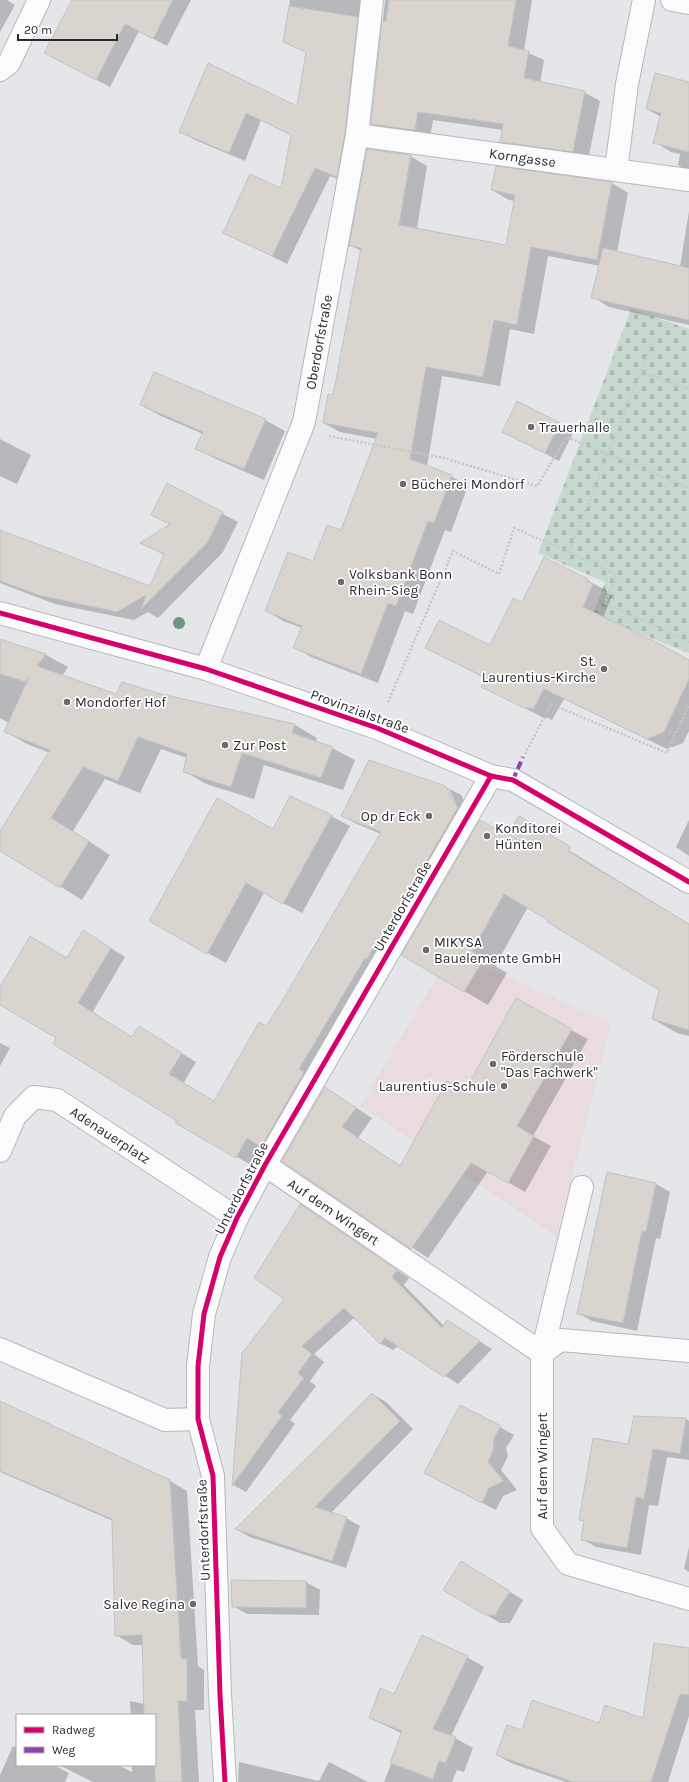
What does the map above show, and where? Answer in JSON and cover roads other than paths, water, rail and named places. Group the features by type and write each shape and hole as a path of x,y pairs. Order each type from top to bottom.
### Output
{"street":[{"path":"0,70 8,63 39,0"},
{"name":"Oberdorfstraße","path":"206,669 304,422 357,135 372,0"},
{"path":"616,170 627,84 644,0"},
{"path":"672,0 689,3"},
{"name":"Korngasse","path":"357,135 689,180"},
{"name":"Provinzialstraße","path":"0,613 206,669 376,728 491,776 513,780 689,882"},
{"name":"Unterdorfstraße","path":"225,1782 220,1695 213,1476 198,1418 198,1366 204,1314 220,1257 237,1218 265,1165 491,776"},
{"name":"Adenauerplatz","path":"0,1151 15,1116 34,1097 57,1100 237,1218"},
{"name":"Auf dem Wingert","path":"265,1165 542,1353 542,1528 568,1564 689,1599"},
{"path":"542,1353 582,1187"},
{"path":"542,1353 562,1340 689,1351"},
{"path":"0,1348 165,1420 198,1418"}],"place":[{"name":"Trauerhalle","path":"531,427"},
{"name":"Bücherei Mondorf","path":"403,484"},
{"name":"Volksbank Bonn Rhein-Sieg","path":"341,582"},
{"name":"St. Laurentius-Kirche","path":"604,669"},
{"name":"Mondorfer Hof","path":"67,702"},
{"name":"Zur Post","path":"225,745"},
{"name":"Op dr Eck","path":"429,816"},
{"name":"Konditorei Hünten","path":"487,836"},
{"name":"MIKYSA Bauelemente GmbH","path":"426,950"},
{"name":"Förderschule \"Das Fachwerk\"","path":"493,1064"},
{"name":"Laurentius-Schule","path":"504,1086"},
{"name":"Salve Regina","path":"193,1604"}]}
